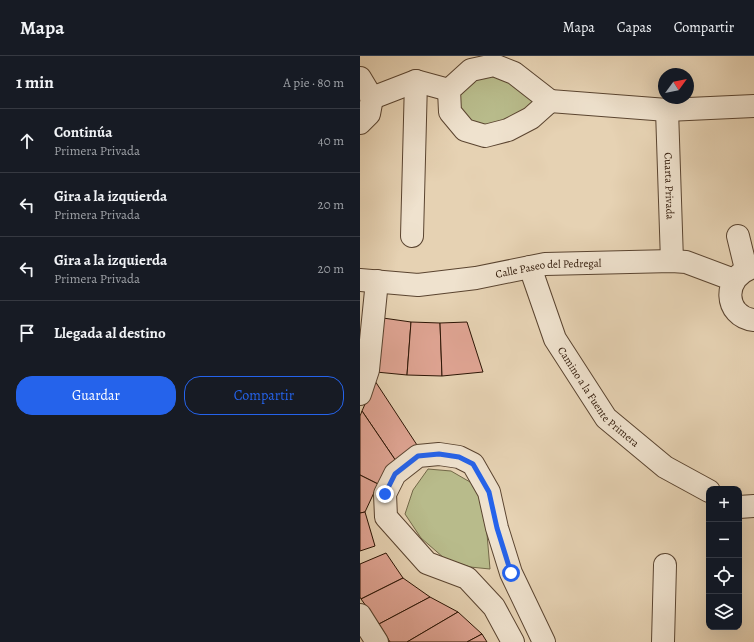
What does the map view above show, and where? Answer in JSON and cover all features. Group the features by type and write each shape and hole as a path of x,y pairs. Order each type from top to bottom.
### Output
{"street":[{"path":"449,90 471,70 494,65 514,73 550,101 667,110 754,106"},
{"path":"360,78 372,98 369,114 360,123"},
{"path":"372,98 416,81 449,90"},
{"path":"412,236 416,81"},
{"path":"449,90 450,112 465,130 485,136 508,130 531,118 550,101"},
{"name":"Cuarta Privada","path":"667,110 672,261"},
{"path":"738,236 745,272 731,288 730,296 732,304 737,311 743,316 754,320"},
{"name":"Calle Paseo del Pedregal","path":"368,280 418,285 476,278 545,264 672,261 745,272"},
{"name":"Camino a la Fuente Primera","path":"530,267 556,339 606,418 665,467 706,489"},
{"path":"360,394 368,370 368,280"},
{"path":"513,642 494,607 467,578 427,563 386,517 385,494 395,474 418,456 439,454 459,457 473,464 489,492 497,528 511,573 544,642"},
{"path":"742,507 754,506"},
{"path":"664,642 665,565"},
{"path":"360,615 377,642"}],"green space":[{"path":"491,68 547,102 486,134 454,109 469,73"},
{"path":"428,469 451,471 477,486 487,534 490,569 470,567 444,558 421,538 405,514 413,490"}],"building":[{"path":"383,318 411,322 407,375 376,372"},
{"path":"411,322 440,323 442,376 407,375"},
{"path":"467,322 483,372 442,376 440,323"},
{"path":"375,381 417,445 396,461 362,411"},
{"path":"362,411 396,461 378,484 360,475 360,416"},
{"path":"360,475 378,484 365,512 360,513"},
{"path":"365,512 375,546 360,551 360,513"},
{"path":"386,553 403,578 361,599 360,564"},
{"path":"403,578 430,597 379,624 361,599"},
{"path":"430,597 458,612 407,642 390,642 379,624"},
{"path":"458,612 482,634 467,642 407,642"},
{"path":"482,634 487,642 467,642"}],"route":[{"path":"385,494 395,474 418,456 439,454 459,457 473,464 489,492 497,528 511,573"}]}
